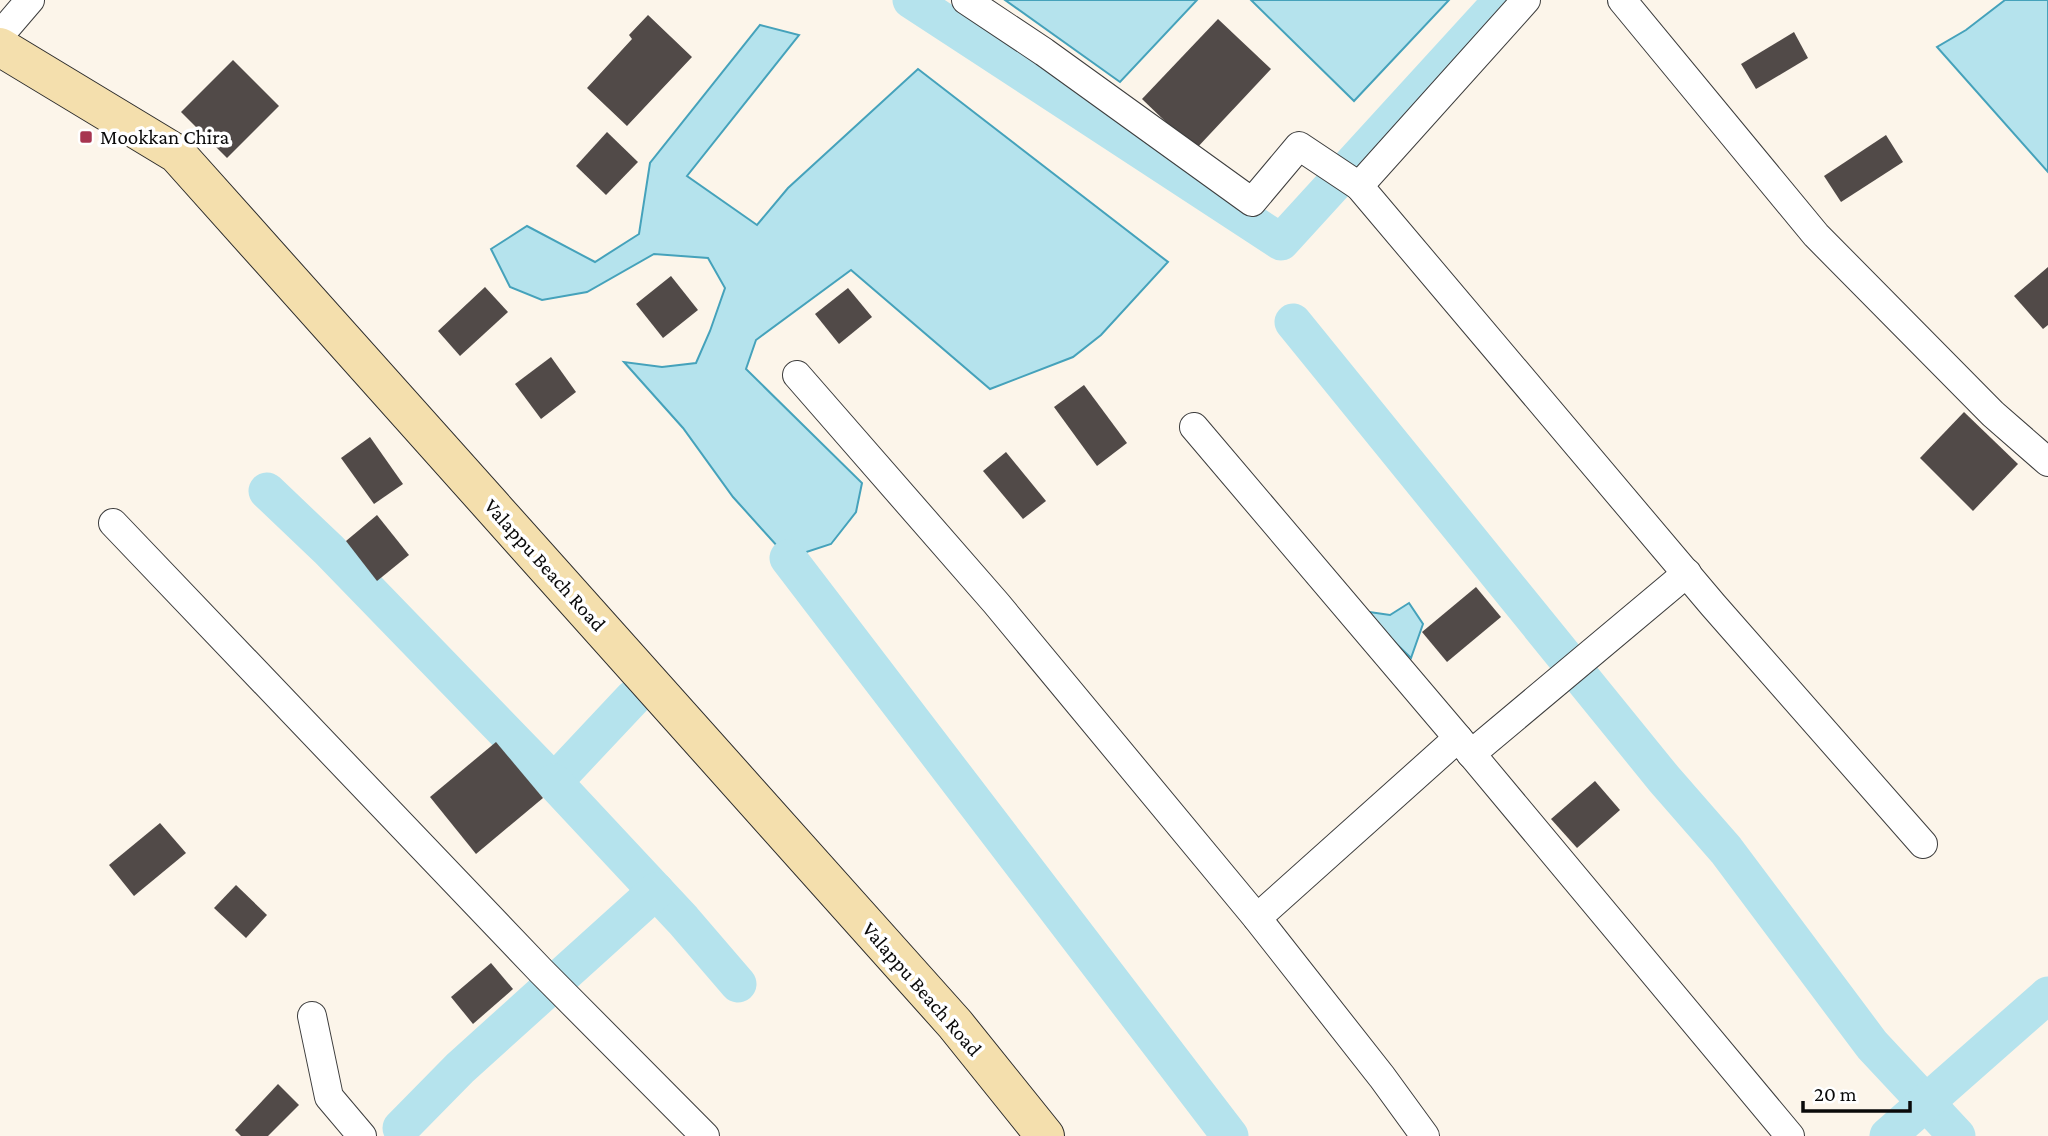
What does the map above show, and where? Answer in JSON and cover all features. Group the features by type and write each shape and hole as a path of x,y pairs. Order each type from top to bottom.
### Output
{"main road":[{"name":"Valappu Beach Road","path":"0,47 177,154 956,1024 1045,1136"}],"street":[{"path":"0,35 30,0"},
{"path":"966,0 1055,60 1252,202 1299,146 1356,183 1713,606 1923,844"},
{"path":"1356,183 1526,0"},
{"path":"1622,0 1816,234 1993,414 2048,462"},
{"path":"797,375 996,603 1257,918 1425,1136"},
{"path":"1194,427 1465,746 1790,1136"},
{"path":"113,523 541,971 705,1136"},
{"path":"1257,918 1465,746 1562,678 1687,573"},
{"path":"312,1016 329,1097 362,1136"}],"water":[{"path":"1005,0 1197,0 1120,82"},
{"path":"1251,0 1449,0 1354,101"},
{"path":"2005,0 2048,0 2048,172 1937,47 1966,30"},
{"path":"760,25 799,35 687,176 757,225 788,188 918,69 1168,262 1101,335 1073,357 990,389 851,270 756,340 746,369 862,483 856,512 831,544 788,558 733,497 683,428 624,362 662,367 696,363 725,288 708,258 654,254 587,292 542,300 510,287 491,249 527,226 595,262 639,234 650,163"},
{"path":"1409,603 1423,624 1411,658 1362,611 1390,615"}],"building":[{"path":"648,15 692,57 627,126 587,88 632,39 629,35"},
{"path":"1218,19 1271,69 1195,150 1142,99"},
{"path":"1794,32 1808,58 1756,89 1741,64"},
{"path":"233,60 279,106 227,158 181,112"},
{"path":"607,132 638,162 606,195 576,166"},
{"path":"1886,135 1903,162 1841,202 1824,176"},
{"path":"2048,267 2048,325 2043,329 2014,296"},
{"path":"671,276 698,310 663,338 636,304"},
{"path":"485,287 508,312 460,356 438,331"},
{"path":"848,288 872,317 839,344 815,314"},
{"path":"551,357 576,392 541,419 515,384"},
{"path":"1084,385 1127,443 1097,466 1054,407"},
{"path":"1964,412 2018,464 1973,511 1920,458"},
{"path":"370,437 403,484 374,504 341,458"},
{"path":"1006,452 1046,501 1023,519 983,471"},
{"path":"377,515 409,555 377,581 346,541"},
{"path":"1476,587 1501,617 1447,662 1422,632"},
{"path":"496,742 543,798 476,854 430,797"},
{"path":"1595,781 1620,810 1577,848 1551,819"},
{"path":"160,823 186,853 134,896 109,865"},
{"path":"236,885 267,915 246,938 214,908"},
{"path":"491,963 513,989 473,1024 451,997"},
{"path":"278,1084 299,1105 268,1136 241,1136 235,1130"}],"waterway":[{"path":"911,0 1281,242 1502,0"},
{"path":"1293,322 1664,779 1726,850 1872,1045 1957,1136"},
{"path":"267,491 329,550 554,782 633,698"},
{"path":"788,558 1230,1136"},
{"path":"554,782 683,920 738,984"},
{"path":"401,1128 460,1068 656,891"},
{"path":"1888,1136 2048,995"}],"place":[{"name":"Mookkan Chira","path":"86,137"}]}
